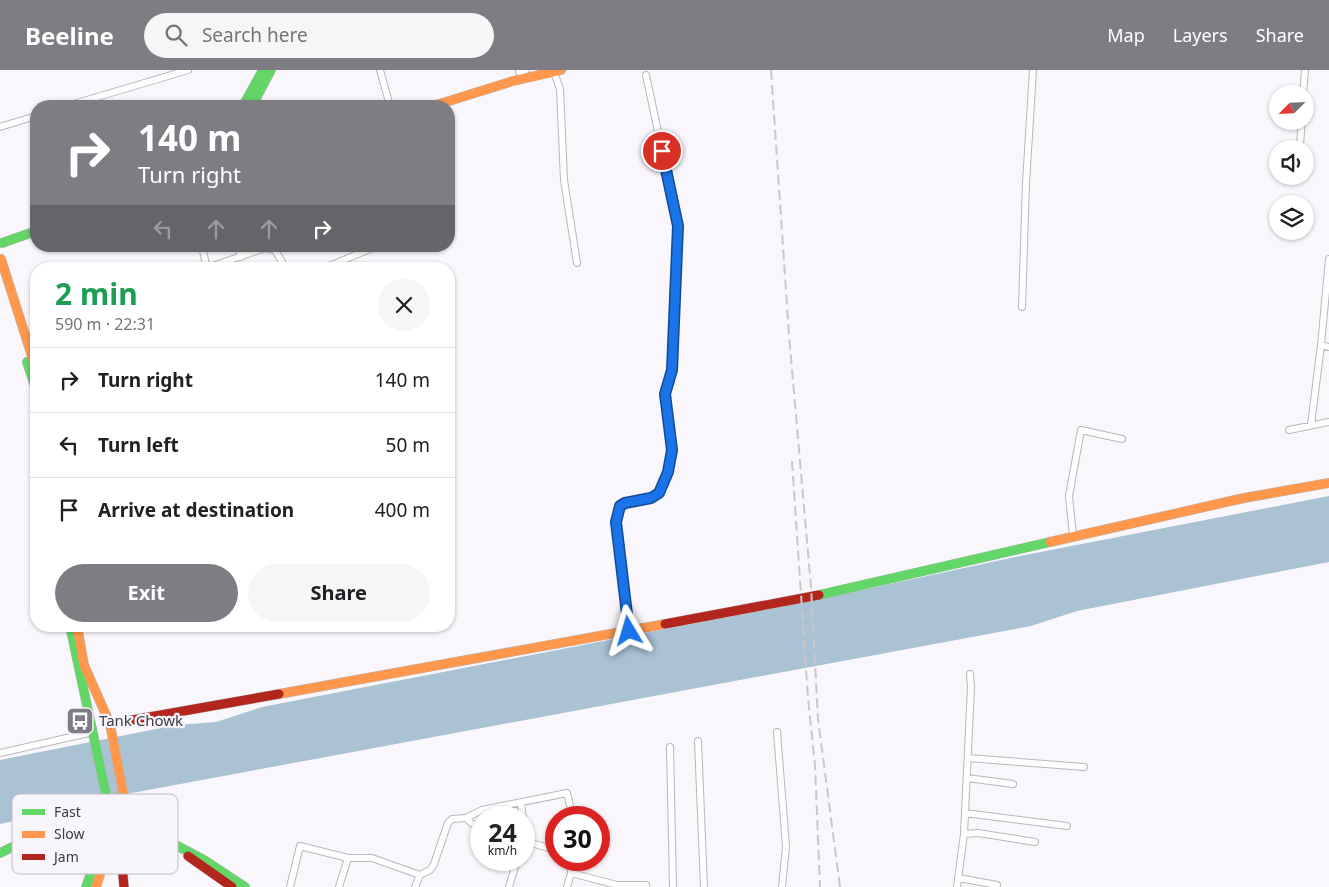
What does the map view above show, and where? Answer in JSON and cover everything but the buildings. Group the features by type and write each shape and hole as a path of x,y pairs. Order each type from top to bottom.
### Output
{"street":[{"path":"87,100 188,70"},
{"path":"246,100 263,70"},
{"path":"255,100 271,70"},
{"path":"380,70 388,100"},
{"path":"1022,308 1026,183 1033,70"},
{"path":"1304,85 1305,70"},
{"path":"449,100 521,73 558,71 564,180 577,263"},
{"path":"629,631 616,522 618,512 625,503 651,498 659,493 668,472 672,450 665,394 672,370 678,226 646,76"},
{"path":"0,127 30,118"},
{"path":"30,233 1,242 4,252 0,259 30,351"},
{"path":"240,252 241,257"},
{"path":"226,262 258,252"},
{"path":"339,262 363,252"},
{"path":"1311,425 1329,261"},
{"path":"0,281 30,372"},
{"path":"1321,345 1329,347"},
{"path":"1289,430 1329,422"},
{"path":"1073,536 1069,496 1081,430 1122,439"},
{"path":"111,728 773,604 1244,498 1329,483"},
{"path":"71,632 107,794"},
{"path":"78,632 84,665 111,728 123,794"},
{"path":"957,887 964,834 972,687 970,674"},
{"path":"777,732 786,846 782,887"},
{"path":"0,753 94,735"},
{"path":"698,741 704,887"},
{"path":"670,747 673,887"},
{"path":"968,758 1084,767"},
{"path":"967,778 1013,784"},
{"path":"416,887 420,875 430,870 434,864 448,823 452,819 466,818 482,810 567,793 570,806"},
{"path":"521,802 522,806"},
{"path":"965,813 1067,826"},
{"path":"466,818 470,822"},
{"path":"964,834 978,833 1034,842"},
{"path":"290,887 300,846 348,858 372,858 420,875"},
{"path":"0,853 12,847"},
{"path":"178,847 202,868 232,887"},
{"path":"178,847 204,860 245,887"},
{"path":"339,887 348,858"},
{"path":"509,887 514,871"},
{"path":"567,887 571,873 617,885 646,885"},
{"path":"86,887 91,874"},
{"path":"96,887 100,874"},
{"path":"123,874 124,887"},
{"path":"958,878 997,885"}],"water":[{"path":"1329,496 1329,562 1077,611 1031,626 126,794 12,794 12,821 0,824 0,760 176,725 216,722 262,707 821,599 1015,557"}],"railway":[{"path":"771,70 789,335 811,587 818,719 840,887"},
{"path":"792,461 808,698 815,765 820,887"}],"traffic: fast":[{"path":"246,100 263,70"},
{"path":"255,100 271,70"},
{"path":"2,243 30,233"},
{"path":"27,362 30,371"},
{"path":"819,595 1050,542"},
{"path":"71,632 106,794"},
{"path":"178,846 204,860 245,887"},
{"path":"0,853 12,847"},
{"path":"86,887 91,874"}],"traffic: slow":[{"path":"452,100 513,81 561,70"},
{"path":"1,259 30,350"},
{"path":"1050,542 1244,498 1329,483"},
{"path":"279,694 665,624"},
{"path":"78,632 84,665 110,724 123,794"},
{"path":"96,887 100,874"}],"traffic: jam":[{"path":"665,624 819,595"},
{"path":"110,724 279,694"},
{"path":"188,856 232,887"},
{"path":"123,874 124,887"}],"place":[{"name":"Tank Chowk","path":"80,721"}],"route":[{"path":"629,631 616,522 618,512 620,506 625,503 651,498 662,490 672,450 665,394 672,370 678,226 662,151"}]}
